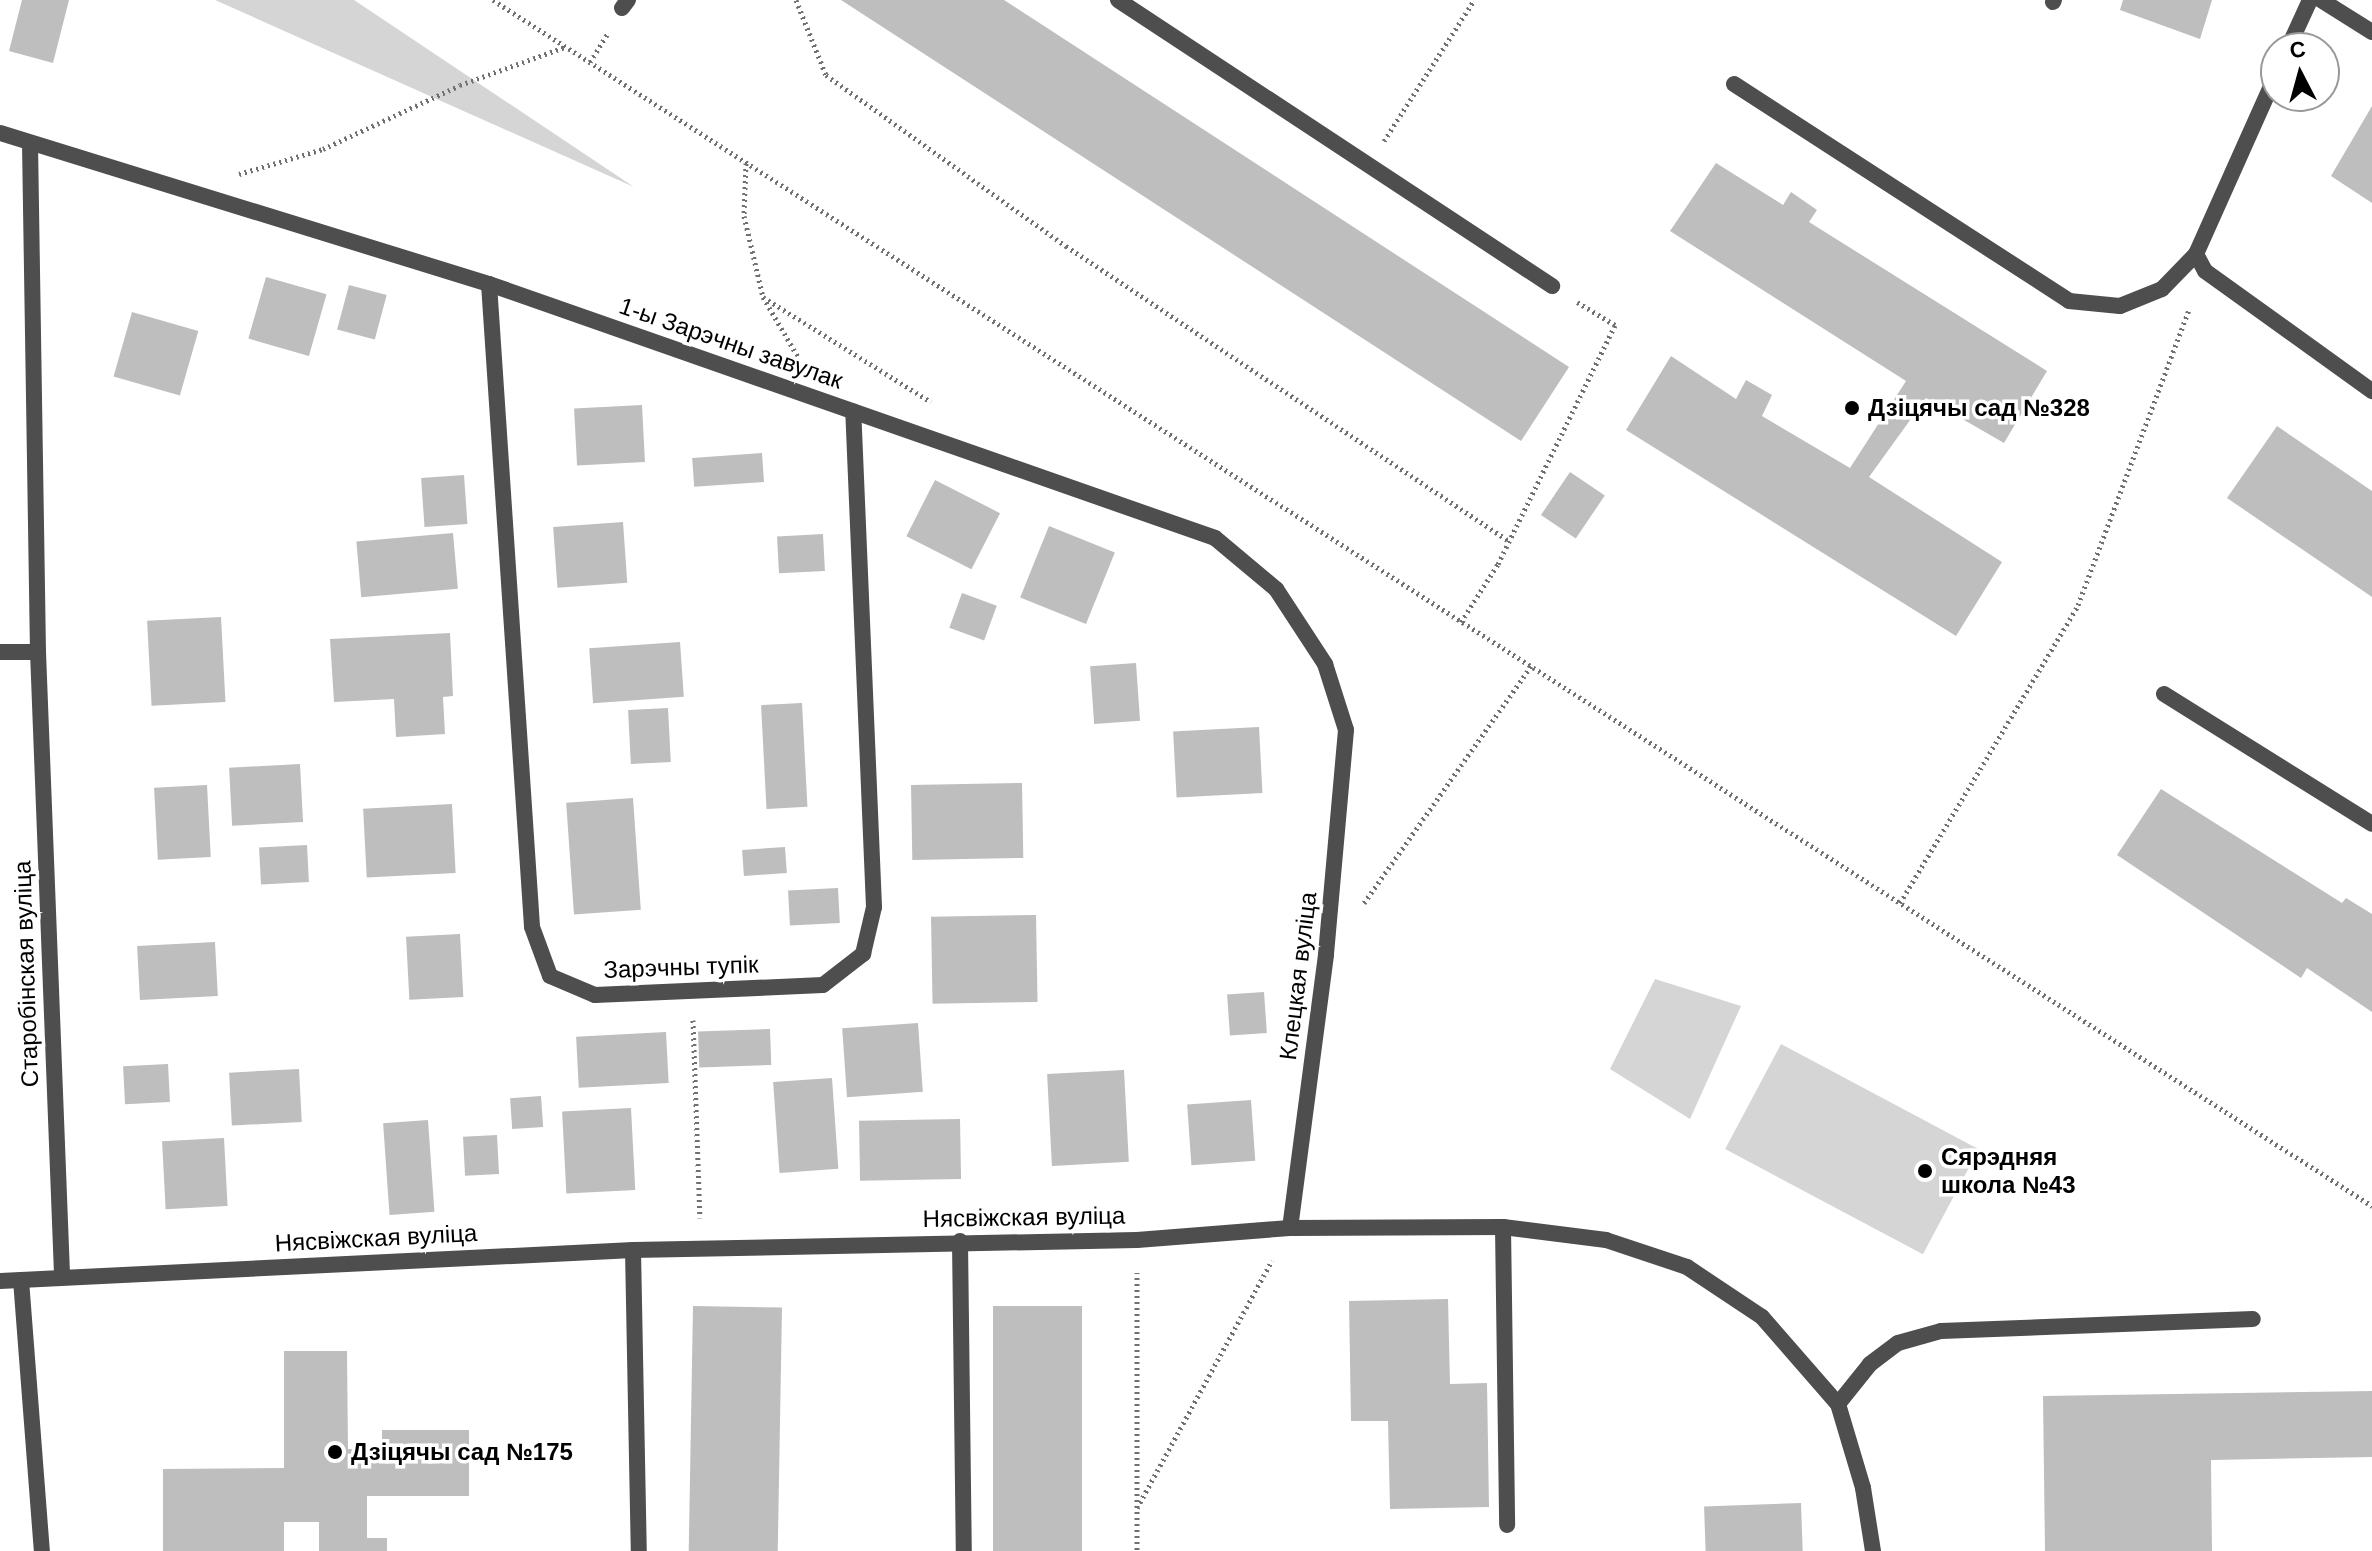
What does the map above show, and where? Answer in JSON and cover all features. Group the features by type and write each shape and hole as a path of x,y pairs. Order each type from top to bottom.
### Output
{"street":[{"path":"1118,0 1552,286"},
{"path":"2295,32 2310,0"},
{"path":"2321,0 2372,32"},
{"path":"1734,84 2069,301 2120,306 2162,289 2196,254 2260,111"},
{"name":"1-ы Зарэчны завулак","path":"0,133 489,284 1215,538 1276,589 1325,664 1346,730"},
{"name":"Старобінская вуліца","path":"30,143 38,652 62,1275"},
{"path":"2196,254 2205,271 2372,391"},
{"name":"Зарэчны тупік","path":"489,284 532,927 550,976 595,995 823,985 863,954 874,907 853,411"},
{"path":"0,652 38,652"},
{"path":"2164,694 2372,824"},
{"name":"Клецкая вуліца","path":"1290,1228 1326,955 1346,730"},
{"path":"1503,1227 1507,1525"},
{"name":"Нясвіжская вуліца","path":"0,1281 62,1275 633,1250 960,1241 1137,1240 1290,1228 1503,1227 1606,1240 1687,1267 1762,1317 1838,1404 1863,1488 1873,1551"},
{"path":"960,1241 964,1551"},
{"path":"633,1250 639,1551"},
{"path":"21,1280 42,1551"},
{"path":"1838,1404 1870,1364 1898,1343 1941,1331 2253,1319"}],"path":[{"path":"493,0 2372,1206"},
{"path":"796,0 826,75 1066,246 1509,541"},
{"path":"1368,167 1474,0"},
{"path":"183,190 323,149 460,85 566,47"},
{"path":"746,162 744,216 763,297 824,401"},
{"path":"1900,903 2078,605 2205,271"},
{"path":"1461,622 1509,541 1615,325 1552,286"},
{"path":"763,297 938,406"},
{"path":"1361,906 1531,666"},
{"path":"691,991 701,1249"},
{"path":"1137,1508 1290,1228"},
{"path":"1137,1240 1137,1551"}],"shaded area":[{"path":"215,0 354,0 634,187"},
{"path":"1655,979 1741,1006 1690,1119 1610,1069"},
{"path":"1781,1044 1979,1149 1923,1254 1725,1149"}],"building":[{"path":"22,0 69,0 53,63 9,51"},
{"path":"841,0 1004,0 1569,367 1521,441"},
{"path":"2123,0 2212,0 2200,39 2120,10"},
{"path":"2372,106 2372,203 2331,176"},
{"path":"1716,163 1783,205 1791,192 1817,210 1809,222 2047,371 2004,443 1926,398 1869,477 2002,562 1956,636 1626,430 1671,356 1736,399 1746,380 1772,395 1762,416 1850,468 1906,381 1670,231"},
{"path":"266,277 327,294 309,356 248,339"},
{"path":"349,285 387,295 375,340 337,329"},
{"path":"132,312 198,331 180,395 114,376"},
{"path":"642,405 645,462 577,465 574,409"},
{"path":"2277,426 2372,491 2372,597 2227,498"},
{"path":"762,453 764,482 694,487 692,458"},
{"path":"1570,472 1605,495 1576,539 1541,515"},
{"path":"464,475 467,524 425,527 421,478"},
{"path":"935,480 1000,513 971,569 906,536"},
{"path":"623,522 627,583 557,588 553,527"},
{"path":"1049,526 1115,553 1086,624 1020,597"},
{"path":"453,533 458,589 361,597 356,541"},
{"path":"823,534 825,571 779,573 777,536"},
{"path":"962,593 997,606 984,640 949,628"},
{"path":"221,617 225,702 152,706 147,621"},
{"path":"450,633 453,696 443,697 445,734 396,737 394,699 334,702 330,639"},
{"path":"680,642 684,697 593,703 589,648"},
{"path":"1136,663 1140,721 1094,724 1090,666"},
{"path":"802,703 807,807 766,809 761,705"},
{"path":"668,708 671,762 631,764 628,710"},
{"path":"1259,727 1262,793 1177,797 1173,732"},
{"path":"300,764 303,822 232,826 229,768"},
{"path":"1022,783 1023,858 912,860 911,785"},
{"path":"207,785 211,857 158,860 154,788"},
{"path":"2161,789 2342,903 2346,898 2372,914 2372,1012 2307,968 2301,978 2117,855"},
{"path":"633,798 641,910 574,914 566,803"},
{"path":"452,804 456,873 367,878 363,809"},
{"path":"307,845 309,882 261,884 259,848"},
{"path":"785,847 787,873 744,876 742,850"},
{"path":"838,888 840,923 790,926 788,891"},
{"path":"1036,915 1038,1002 933,1004 931,917"},
{"path":"460,934 463,997 409,1000 406,937"},
{"path":"215,942 218,996 140,1000 137,946"},
{"path":"1264,992 1267,1033 1230,1035 1227,995"},
{"path":"918,1023 923,1092 847,1097 842,1028"},
{"path":"770,1029 771,1065 699,1067 698,1032"},
{"path":"666,1032 669,1083 579,1088 576,1037"},
{"path":"168,1064 170,1102 125,1104 123,1066"},
{"path":"299,1069 302,1122 232,1126 229,1073"},
{"path":"1124,1070 1129,1162 1052,1166 1047,1074"},
{"path":"832,1078 838,1169 779,1173 773,1082"},
{"path":"541,1096 543,1127 512,1129 510,1098"},
{"path":"1251,1100 1255,1161 1191,1165 1187,1104"},
{"path":"631,1108 635,1190 566,1193 562,1112"},
{"path":"960,1119 961,1179 860,1181 859,1121"},
{"path":"428,1120 434,1212 390,1215 383,1123"},
{"path":"497,1135 499,1174 465,1176 463,1137"},
{"path":"224,1138 228,1206 166,1209 162,1141"},
{"path":"1448,1299 1450,1384 1487,1383 1489,1507 1390,1509 1388,1421 1351,1421 1349,1301"},
{"path":"693,1306 782,1308 778,1551 689,1551"},
{"path":"993,1306 1082,1306 1082,1551 993,1551"},
{"path":"284,1351 347,1351 348,1449 382,1449 382,1430 469,1430 469,1496 367,1496 367,1538 387,1538 387,1551 319,1551 319,1522 284,1522 284,1551 163,1551 163,1469 284,1468"},
{"path":"2372,1391 2372,1457 2211,1460 2212,1551 2045,1551 2043,1396"},
{"path":"1801,1503 1803,1551 1706,1551 1704,1506"}],"place":[{"name":"Дзіцячы сад №328","path":"1852,408"},
{"name":"Сярэдняя школа №43","path":"1925,1171"},
{"name":"Дзіцячы сад №175","path":"335,1452"}]}
